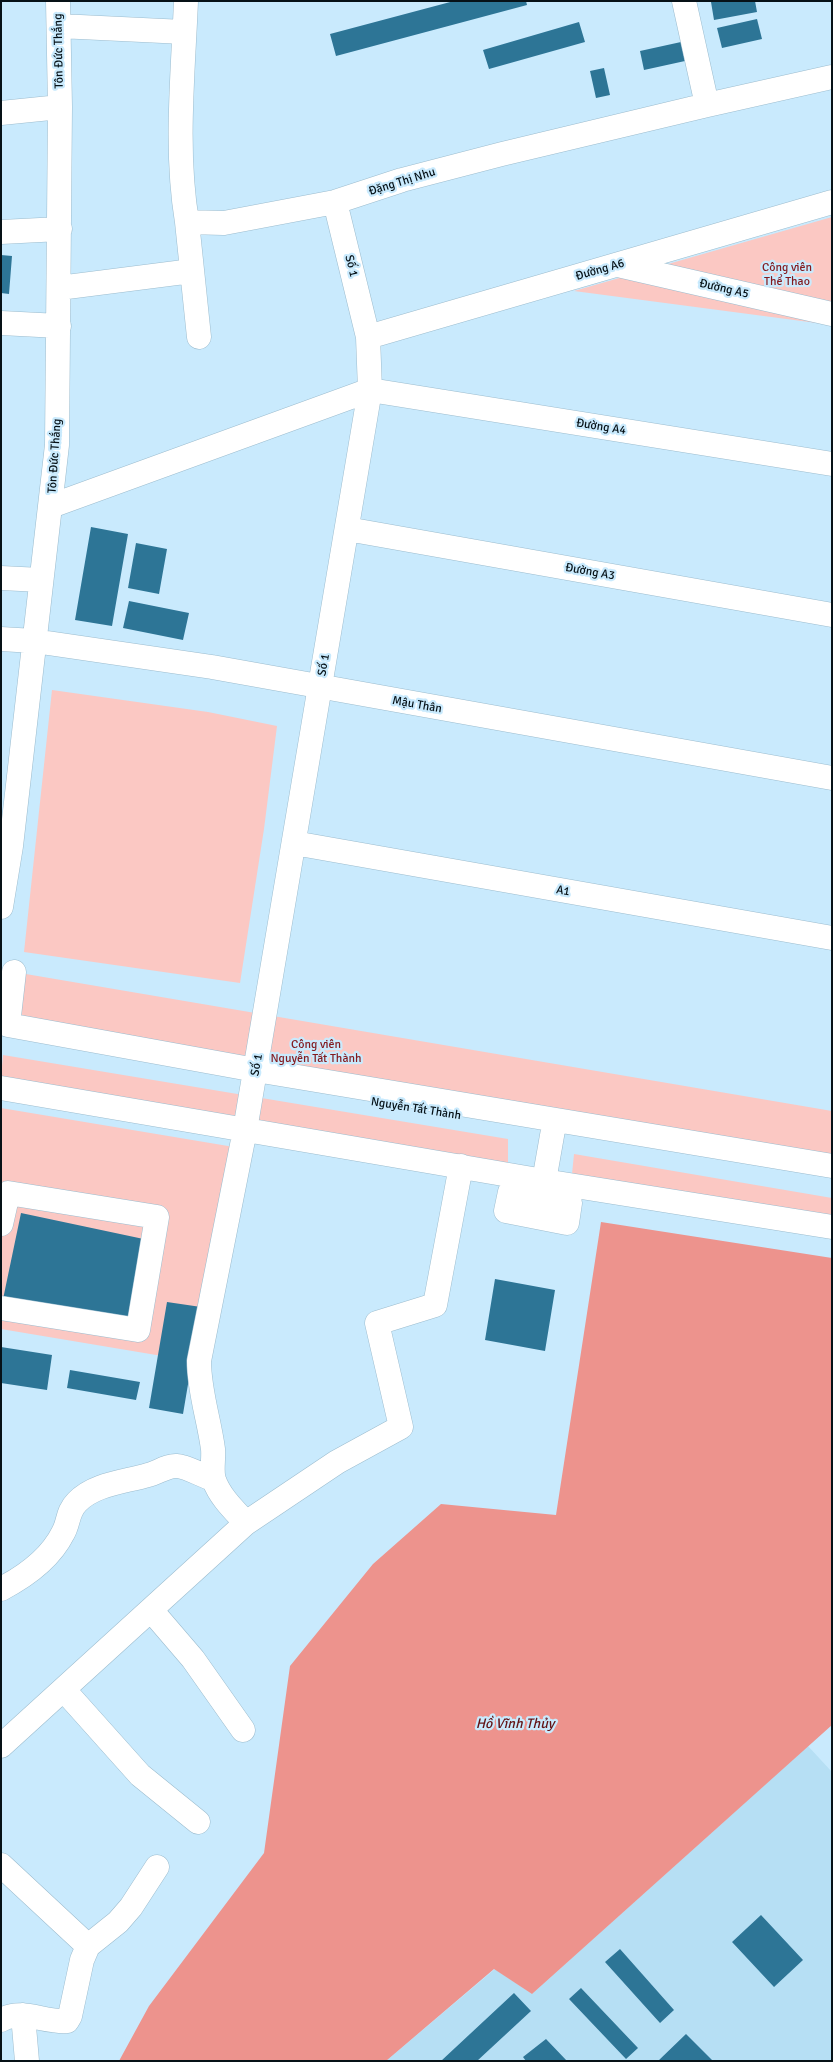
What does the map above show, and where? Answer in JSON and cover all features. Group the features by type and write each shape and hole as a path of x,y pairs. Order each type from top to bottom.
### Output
{"street":[{"name":"Tôn Đức Thắng","path":"1,907 6,849 52,506 57,445 60,228 58,1"},
{"path":"186,1 182,128 183,184 198,337"},
{"path":"684,1 707,104"},
{"path":"59,26 184,32"},
{"name":"Đặng Thị Nhu","path":"187,222 224,223 335,202 402,180 707,104 832,77"},
{"path":"1,113 60,107"},
{"name":"Số 1","path":"213,1478 214,1456 208,1413 201,1392 199,1361 255,1076 370,390 368,337 335,202"},
{"name":"Đường A6","path":"368,337 832,202"},
{"path":"1,232 60,228"},
{"name":"Đường A5","path":"616,265 832,314"},
{"path":"59,288 192,271"},
{"path":"1,323 59,326"},
{"path":"52,506 370,390"},
{"name":"Đường A4","path":"370,390 832,464"},
{"name":"Đường A3","path":"348,529 832,615"},
{"path":"1,578 41,580"},
{"name":"Mậu Thân","path":"1,639 34,641 212,667 320,688 832,778"},
{"name":"A1","path":"294,843 832,938"},
{"path":"14,972 8,1024 255,1076 832,1166"},
{"name":"Nguyễn Tất Thành","path":"1,1036 255,1076 832,1178"},
{"path":"1,1088 461,1166 542,1189 832,1227"},
{"path":"542,1189 553,1130"},
{"path":"1,1746 246,1523 337,1462 401,1426 377,1323 435,1305 461,1166"},
{"path":"1,1224 8,1192 157,1217 138,1330 1,1308"},
{"path":"1,1589 22,1578 40,1564 65,1532 70,1510 88,1493 176,1466 213,1478 220,1493 246,1523"},
{"path":"151,1610 193,1659 243,1730"},
{"path":"64,1690 140,1775 198,1822"},
{"path":"1,1865 88,1946"},
{"path":"27,2061 12,2018 67,2020 70,2016 82,1960 88,1946 118,1922 131,1907 157,1867"}],"shaded area":[{"path":"808,1746 832,1772 832,2061 386,2061 495,1969 532,1994"}],"green space":[{"name":"Công viên Thể Thao","path":"832,217 832,325 574,291"},
{"path":"52,690 208,712 277,726 264,829 240,983 24,952"},
{"name":"Công viên Nguyễn Tất Thành","path":"14,972 832,1111 832,1166 8,1025"},
{"path":"3,1055 508,1139 508,1166 1,1077"},
{"path":"1,1108 240,1148 204,1363 1,1329"},
{"path":"574,1154 832,1198 832,1223 572,1174"}],"water":[{"name":"Hồ Vĩnh Thủy","path":"601,1222 832,1258 832,1725 532,1994 494,1969 386,2061 119,2061 149,2006 264,1853 290,1666 373,1564 441,1504 556,1515"}],"building":[{"path":"454,1 526,1 527,5 336,56 330,34"},
{"path":"755,1 757,12 714,20 711,2"},
{"path":"757,19 762,39 722,48 717,28"},
{"path":"579,22 585,42 489,69 483,50"},
{"path":"681,42 685,61 644,70 640,51"},
{"path":"604,68 610,95 596,98 590,71"},
{"path":"1,255 12,256 9,294 1,293"},
{"path":"91,527 128,534 112,626 75,620"},
{"path":"136,543 167,549 159,594 128,588"},
{"path":"129,601 189,613 183,640 123,628"},
{"path":"21,1213 153,1241 133,1332 2,1304"},
{"path":"495,1279 555,1290 545,1351 485,1340"},
{"path":"167,1302 201,1307 183,1414 149,1408"},
{"path":"1,1347 52,1355 47,1390 1,1383"},
{"path":"70,1370 140,1382 136,1400 67,1388"},
{"path":"761,1915 803,1960 774,1987 732,1942"},
{"path":"620,1949 674,2010 660,2023 605,1962"},
{"path":"581,1988 638,2048 626,2059 569,1999"},
{"path":"514,1993 531,2011 477,2061 441,2061"},
{"path":"686,2034 713,2061 658,2061"},
{"path":"546,2039 567,2061 526,2061 523,2057"}]}
